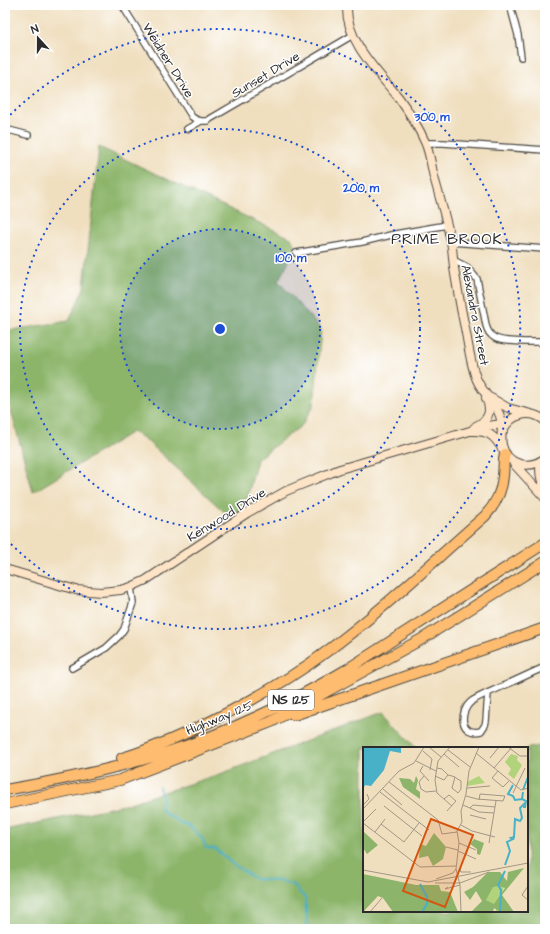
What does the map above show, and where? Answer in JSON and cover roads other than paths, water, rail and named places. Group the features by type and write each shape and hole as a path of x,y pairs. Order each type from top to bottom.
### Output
{"highway":[{"path":"38,784 130,756 182,735 226,714 264,693 311,663 364,622 485,516 494,505 500,492 502,485 503,461 506,454"},
{"name":"Highway 125","path":"5,790 113,767 158,755 223,731 277,707 315,688 346,670 545,543"},
{"name":"Highway 125","path":"5,804 120,780 271,722 422,639 545,562"},
{"path":"271,722 545,628"}],"main road":[{"name":"Alexandra Street","path":"347,5 348,17 353,35 367,58 409,112 426,144 451,242 465,331 473,370 482,390 498,411 505,425"},
{"name":"Alexandra Street","path":"482,390 508,408 531,414 545,421"},
{"path":"472,428 483,422 488,415 488,403 482,390"},
{"name":"Kenwood Drive","path":"5,568 76,590 100,592 121,590 146,580 247,513 286,491 340,469 464,432 472,428 505,425 513,418 522,414 531,414"},
{"path":"505,425 501,441 506,454 516,463 524,465 533,465 543,460"},
{"name":"Kenwood Drive","path":"464,432 476,431 488,433 497,440 506,454 545,498"},
{"path":"543,460 540,464 542,483 545,488"}],"street":[{"name":"Weidner Drive","path":"122,5 192,117 201,121"},
{"path":"510,5 518,35 521,57"},
{"name":"Sunset Drive","path":"186,129 201,121 210,120 353,35"},
{"path":"5,129 28,136"},
{"path":"426,144 443,143 545,150"},
{"path":"296,254 447,225"},
{"path":"451,242 545,248"},
{"path":"453,260 467,267 477,279 486,325 491,335 498,340 527,343 545,342"},
{"path":"72,668 106,648 119,636 124,629 133,603 131,587"},
{"path":"488,693 485,725 481,731 470,731 467,729 463,719 464,710 472,701 488,693 545,667"}],"waterway":[{"path":"159,787 163,801 160,807 164,813 174,818 179,823 189,826 202,838 206,848 216,849 230,862 255,879 281,881 293,885 305,898 307,923 309,929"}],"district":[{"name":"PRIME BROOK","path":"447,239"}]}
